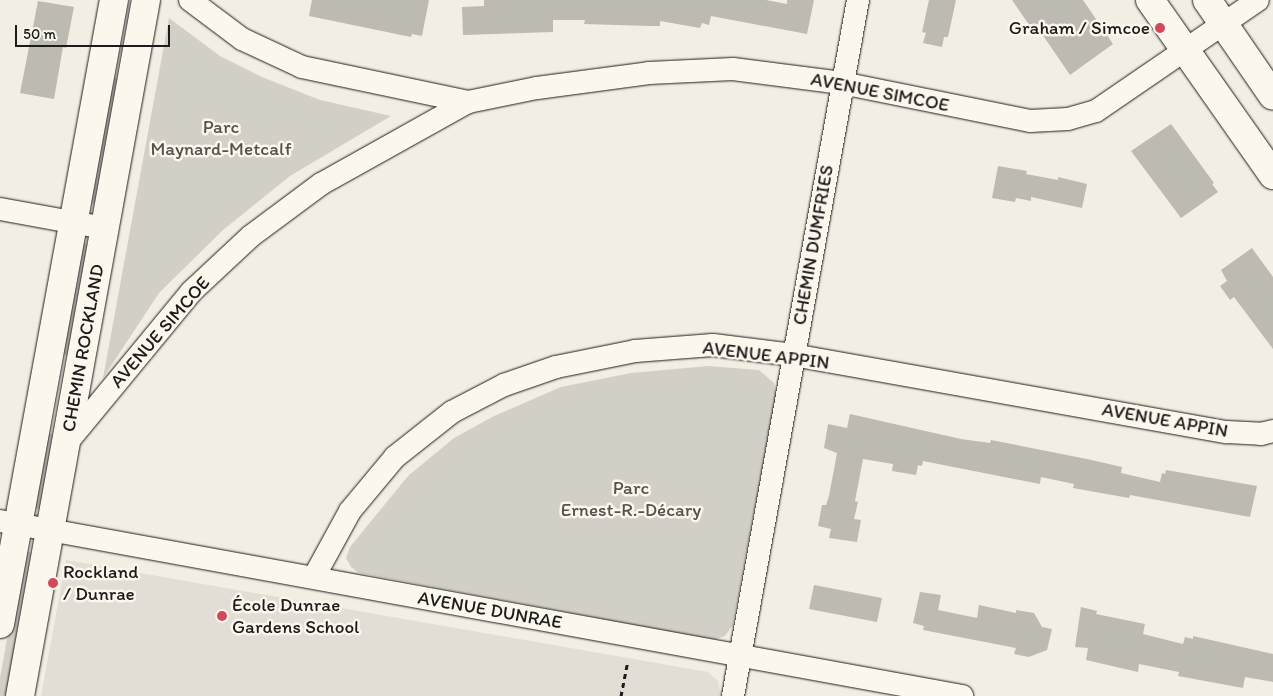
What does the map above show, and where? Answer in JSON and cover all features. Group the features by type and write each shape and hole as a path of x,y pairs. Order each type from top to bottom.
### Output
{"street":[{"name":"CHEMIN ROCKLAND","path":"0,624 9,523 73,222 114,0"},
{"name":"CHEMIN ROCKLAND","path":"20,696 146,0"},
{"name":"AVENUE SIMCOE","path":"190,0 242,39 302,68 468,102"},
{"name":"CHEMIN DUMFRIES","path":"733,696 858,0"},
{"path":"1150,0 1273,175"},
{"path":"1207,0 1273,96"},
{"name":"AVENUE SIMCOE","path":"65,445 191,292 251,236 321,184 468,102 536,88 648,73 733,69 842,83 1030,121 1068,119 1096,111 1258,0"},
{"path":"0,208 105,228"},
{"name":"AVENUE APPIN","path":"314,577 350,511 395,457 452,412 504,386 556,368 635,351 713,345 793,355 1227,432 1261,434 1273,431"},
{"name":"AVENUE DUNRAE","path":"9,523 962,696"}],"path":[{"path":"622,696 628,661"}],"shaded area":[{"name":"École Dunrae Gardens School","path":"66,560 708,672 718,681 721,696 41,696"}],"green space":[{"name":"Parc Maynard-Metcalf","path":"169,18 220,56 262,77 320,100 391,116 290,176 223,230 159,293 103,378"},
{"path":"110,77 122,79 97,204 93,204 90,203"},
{"path":"83,243 89,244 72,356 59,354"},
{"name":"Parc Ernest-R.-Décary","path":"708,366 759,370 774,383 776,393 733,625 725,636 714,640 359,573 351,567 346,558 350,547 408,476 454,438 494,416 561,387 631,373"},
{"path":"45,433 58,435 40,509 37,509 34,508"},
{"path":"23,551 36,553 10,696 0,696 0,678"}],"building":[{"path":"312,0 429,0 422,36 412,34 411,37 309,16"},
{"path":"484,0 766,0 787,4 787,0 814,0 807,34 711,16 709,25 702,23 700,28 660,21 660,26 650,26 584,24 585,20 553,20 553,32 463,35 462,7 484,6"},
{"path":"929,0 956,0 948,37 944,37 942,47 923,43 926,33 922,32"},
{"path":"1012,0 1083,0 1113,44 1070,75 1040,31 1034,32"},
{"path":"38,1 74,7 66,48 63,47 54,99 20,93"},
{"path":"1171,124 1214,183 1212,184 1218,192 1181,218 1131,151"},
{"path":"998,166 1027,171 1026,174 1058,180 1058,177 1087,184 1082,208 1031,197 1031,201 1016,198 1015,202 992,198"},
{"path":"1252,248 1273,277 1273,349 1234,297 1230,300 1220,286 1227,281 1221,270"},
{"path":"850,414 961,439 990,443 991,440 1087,459 1122,467 1121,473 1160,482 1162,473 1165,474 1166,470 1257,486 1250,517 1130,495 1129,498 1073,488 1074,484 1041,477 1040,484 923,461 922,466 918,465 916,475 892,471 893,464 863,459 855,501 858,502 854,519 861,520 857,542 829,538 831,529 818,526 822,505 826,505 829,496 837,453 824,448 828,424 847,428"},
{"path":"814,585 882,598 877,622 809,609"},
{"path":"920,592 941,595 938,610 977,618 979,605 1016,613 1016,610 1034,613 1042,627 1052,629 1047,650 1029,657 1014,654 1016,648 923,630 924,626 913,623"},
{"path":"1081,607 1097,611 1096,614 1145,624 1143,634 1183,644 1185,637 1193,639 1193,636 1273,654 1273,682 1245,677 1243,688 1178,676 1179,672 1139,664 1138,672 1086,660 1088,648 1075,647"}],"place":[{"name":"Graham / Simcoe","path":"1160,28"},
{"name":"Rockland / Dunrae","path":"53,583"},
{"name":"École Dunrae Gardens School","path":"222,616"}]}
